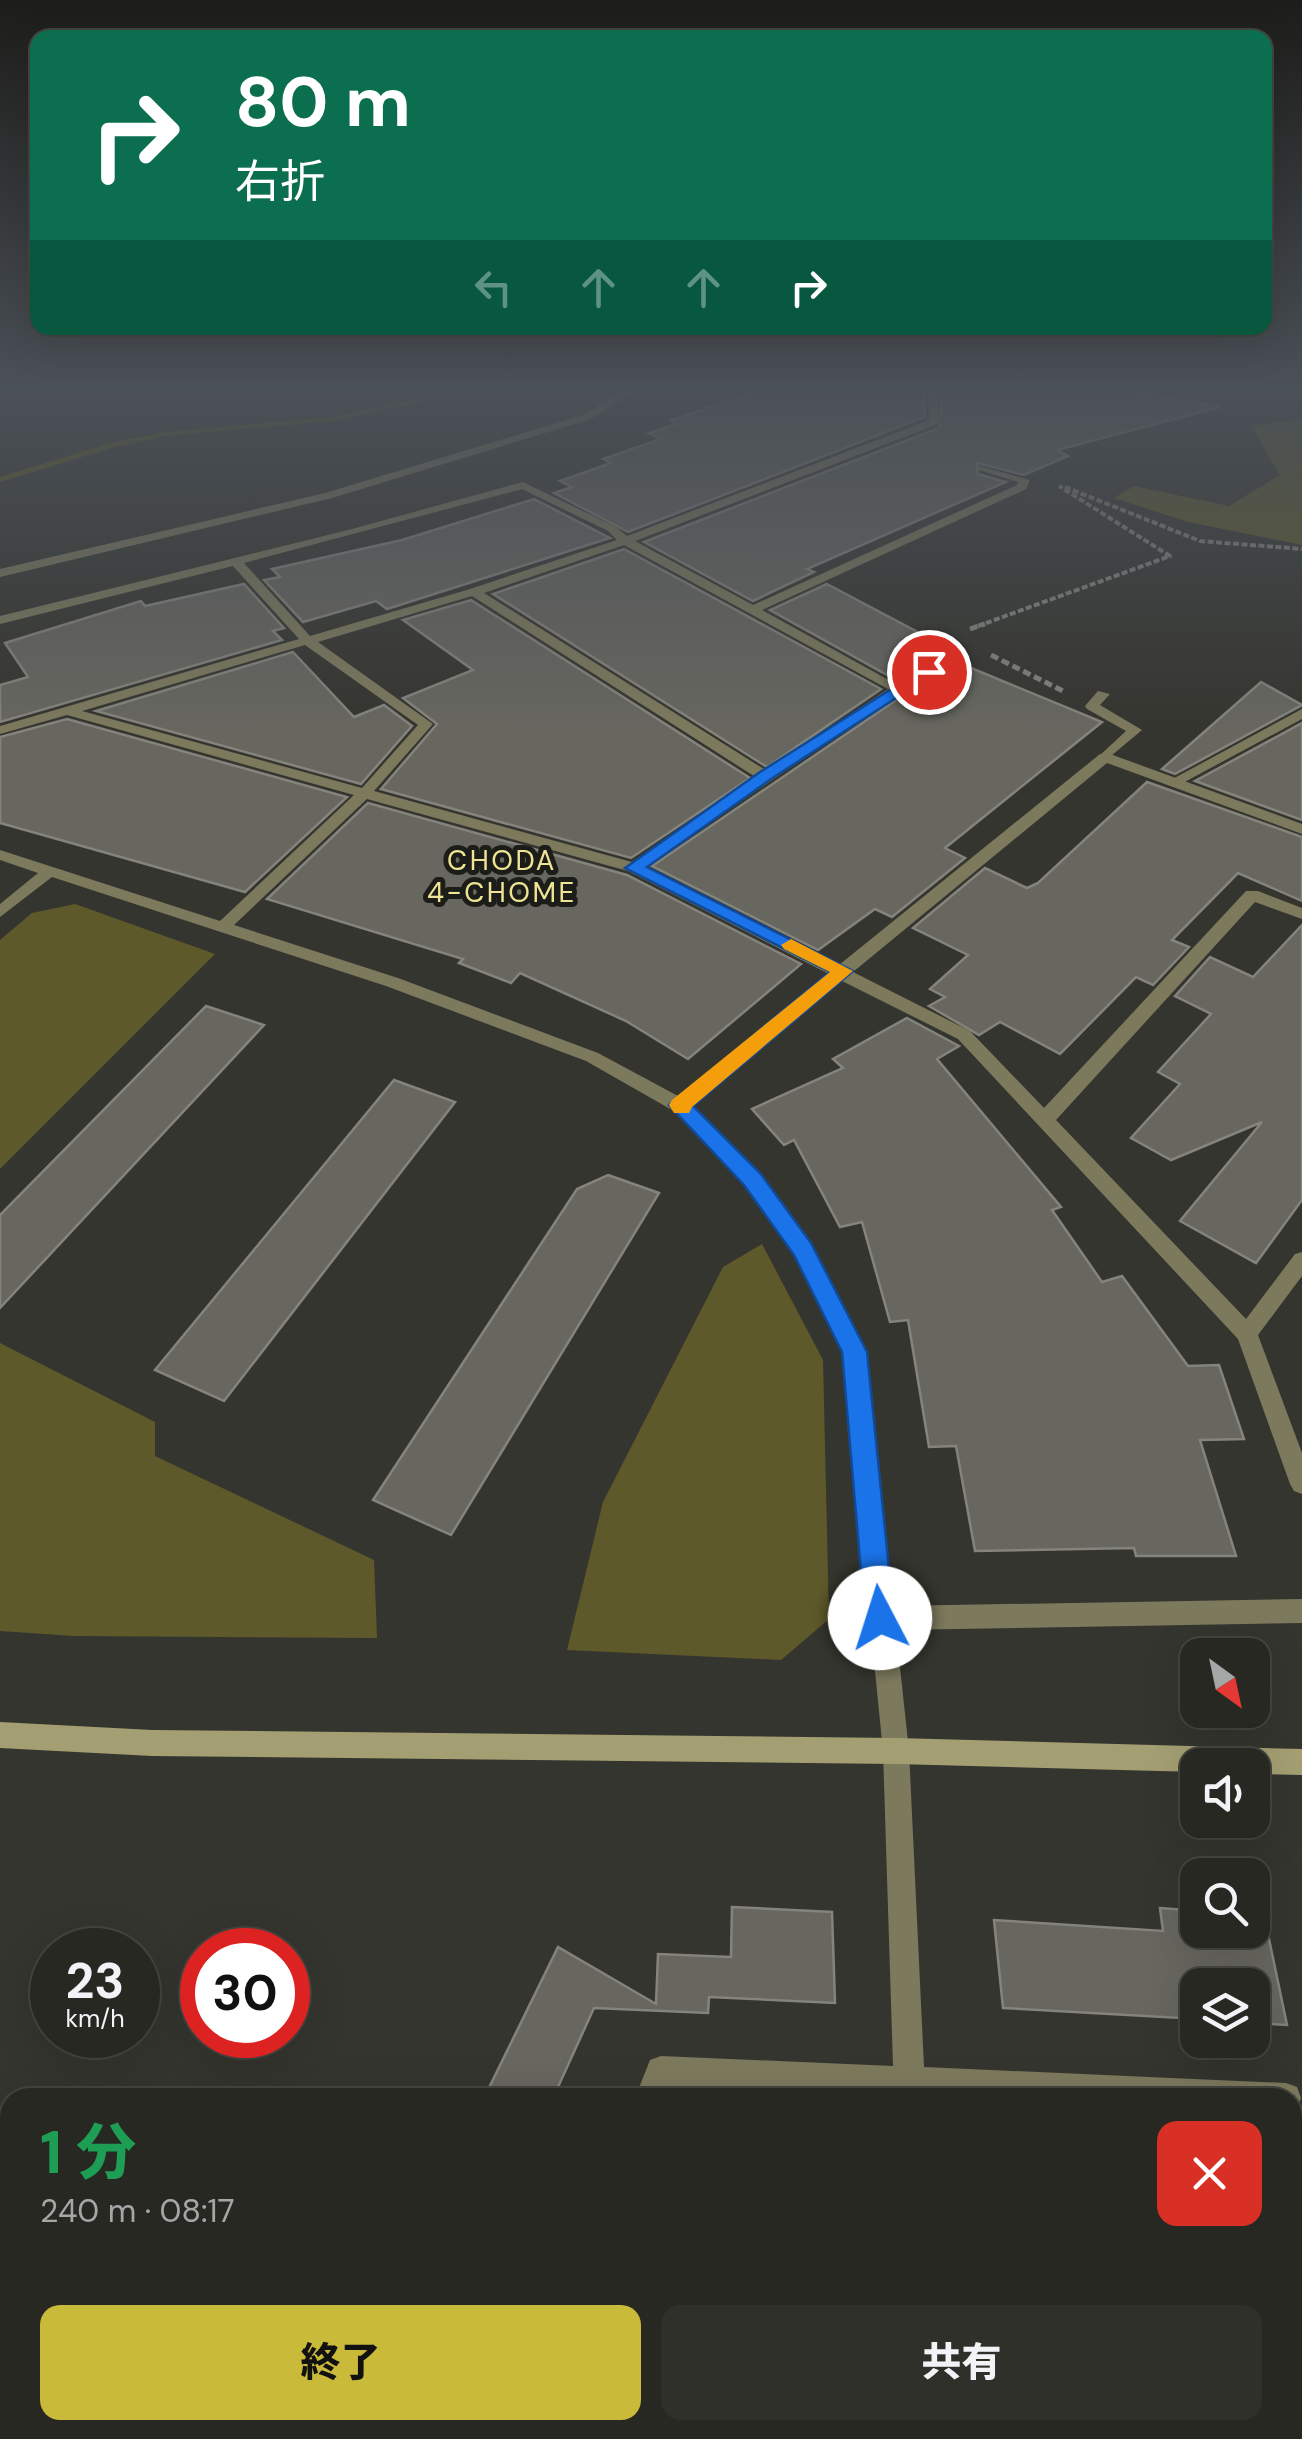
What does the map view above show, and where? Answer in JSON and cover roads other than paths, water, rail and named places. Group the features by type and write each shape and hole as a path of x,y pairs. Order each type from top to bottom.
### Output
{"street":[{"path":"0,573 295,504"},
{"path":"0,620 450,504"},
{"path":"562,504 898,689"},
{"path":"0,730 474,592 722,504"},
{"path":"752,610 985,504"},
{"path":"224,927 365,793 426,724 308,641 236,562"},
{"path":"474,592 766,776"},
{"path":"634,868 898,689 959,655"},
{"path":"679,1105 1136,730 1098,700"},
{"path":"64,710 634,868 964,1035 1247,1334 1302,1484"},
{"path":"1174,782 1302,713"},
{"path":"1105,757 1302,829"},
{"path":"0,855 392,982 592,1057 679,1105 752,1179 803,1249 854,1352 896,1751 909,2082"},
{"path":"0,912 50,871"},
{"path":"1046,1118 1252,895 1302,914"},
{"path":"1247,1334 1302,1260"},
{"path":"880,1618 1302,1611"},
{"path":"0,1734 152,1743 896,1751 1302,1762"},
{"path":"654,2088 662,2071 1052,2088"}],"district":[{"name":"CHODA 4-CHOME","path":"502,876"}]}
